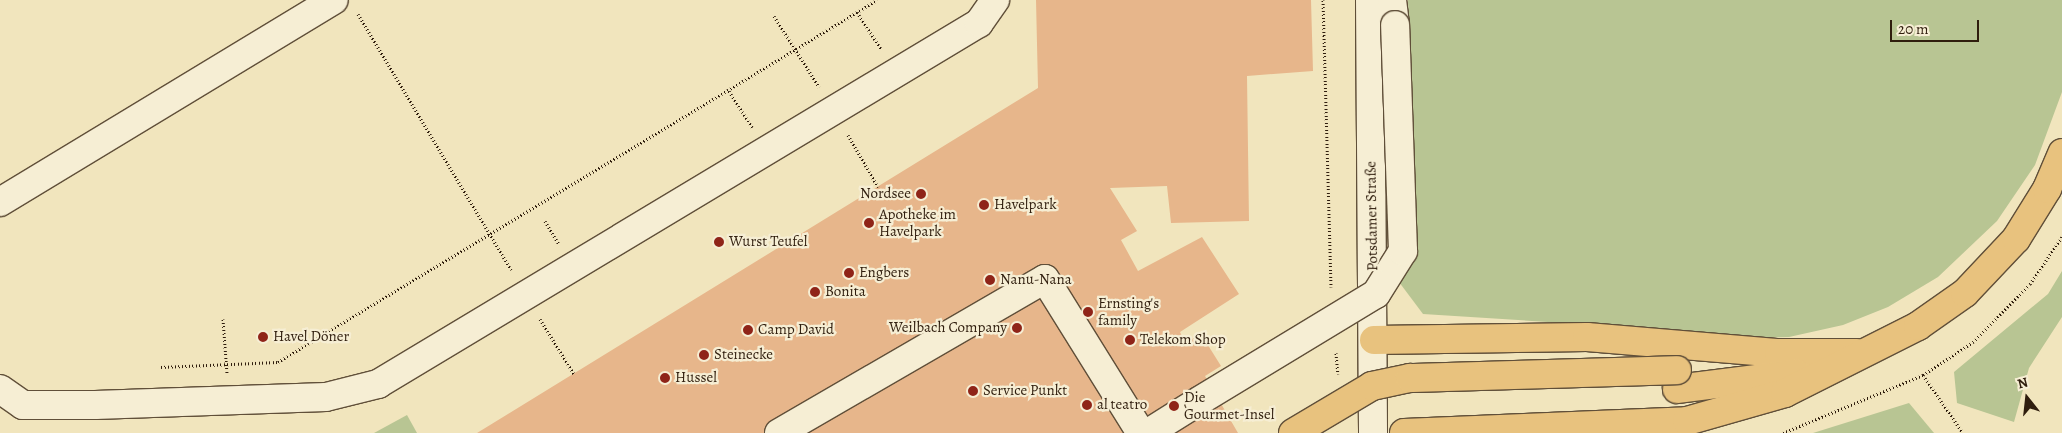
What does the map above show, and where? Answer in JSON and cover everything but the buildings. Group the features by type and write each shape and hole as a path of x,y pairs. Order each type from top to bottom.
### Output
{"highway":[{"path":"1404,433 1687,421 1785,393 1861,352 1918,326 1966,293 2016,239 2047,189 2062,153"},
{"path":"1374,340 1587,337 1779,353 1861,352"},
{"path":"1294,433 1372,386 1410,378 1783,378 1861,352"},
{"path":"1326,433 1377,402 1409,395 1677,379"}],"street":[{"path":"0,389 11,405 349,394 378,384 979,23 995,0"},
{"name":"Potsdamer Straße","path":"1370,0 1374,340 1373,433"},
{"path":"0,202 344,4"},
{"path":"1148,433 1376,294 1403,251 1394,13"},
{"path":"780,433 1045,279 1141,433"}],"path":[{"path":"161,367 278,362 877,0"},
{"path":"1323,0 1331,294"},
{"path":"344,4 491,235 574,374"},
{"path":"857,12 896,73"},
{"path":"729,90 767,150"},
{"path":"1783,433 1923,375 1973,342 2030,284 2062,237"},
{"path":"1335,344 1339,384"},
{"path":"1923,375 1963,433"}],"green space":[{"path":"1408,0 2062,0 2062,92 2035,165 1997,221 1938,277 1888,307 1843,325 1789,337 1727,338 1675,330 1423,314 1396,278 1410,95"},
{"path":"2062,271 2062,317 2029,368 2014,422 1957,403 1954,372 2048,294"},
{"path":"1909,403 1934,433 1813,433"},
{"path":"407,415 417,433 374,433"}],"place":[{"name":"Nordsee","path":"921,194"},
{"name":"Havelpark","path":"984,205"},
{"name":"Apotheke im Havelpark","path":"869,223"},
{"name":"Wurst Teufel","path":"719,242"},
{"name":"Engbers","path":"849,273"},
{"name":"Nanu-Nana","path":"990,280"},
{"name":"Bonita","path":"815,292"},
{"name":"Ernsting's family","path":"1088,312"},
{"name":"Weilbach Company","path":"1017,328"},
{"name":"Camp David","path":"748,330"},
{"name":"Havel Döner","path":"263,337"},
{"name":"Telekom Shop","path":"1130,340"},
{"name":"Steinecke","path":"704,355"},
{"name":"Hussel","path":"665,378"},
{"name":"Service Punkt","path":"973,391"},
{"name":"al teatro","path":"1087,405"},
{"name":"Die Gourmet-Insel","path":"1174,406"}]}
